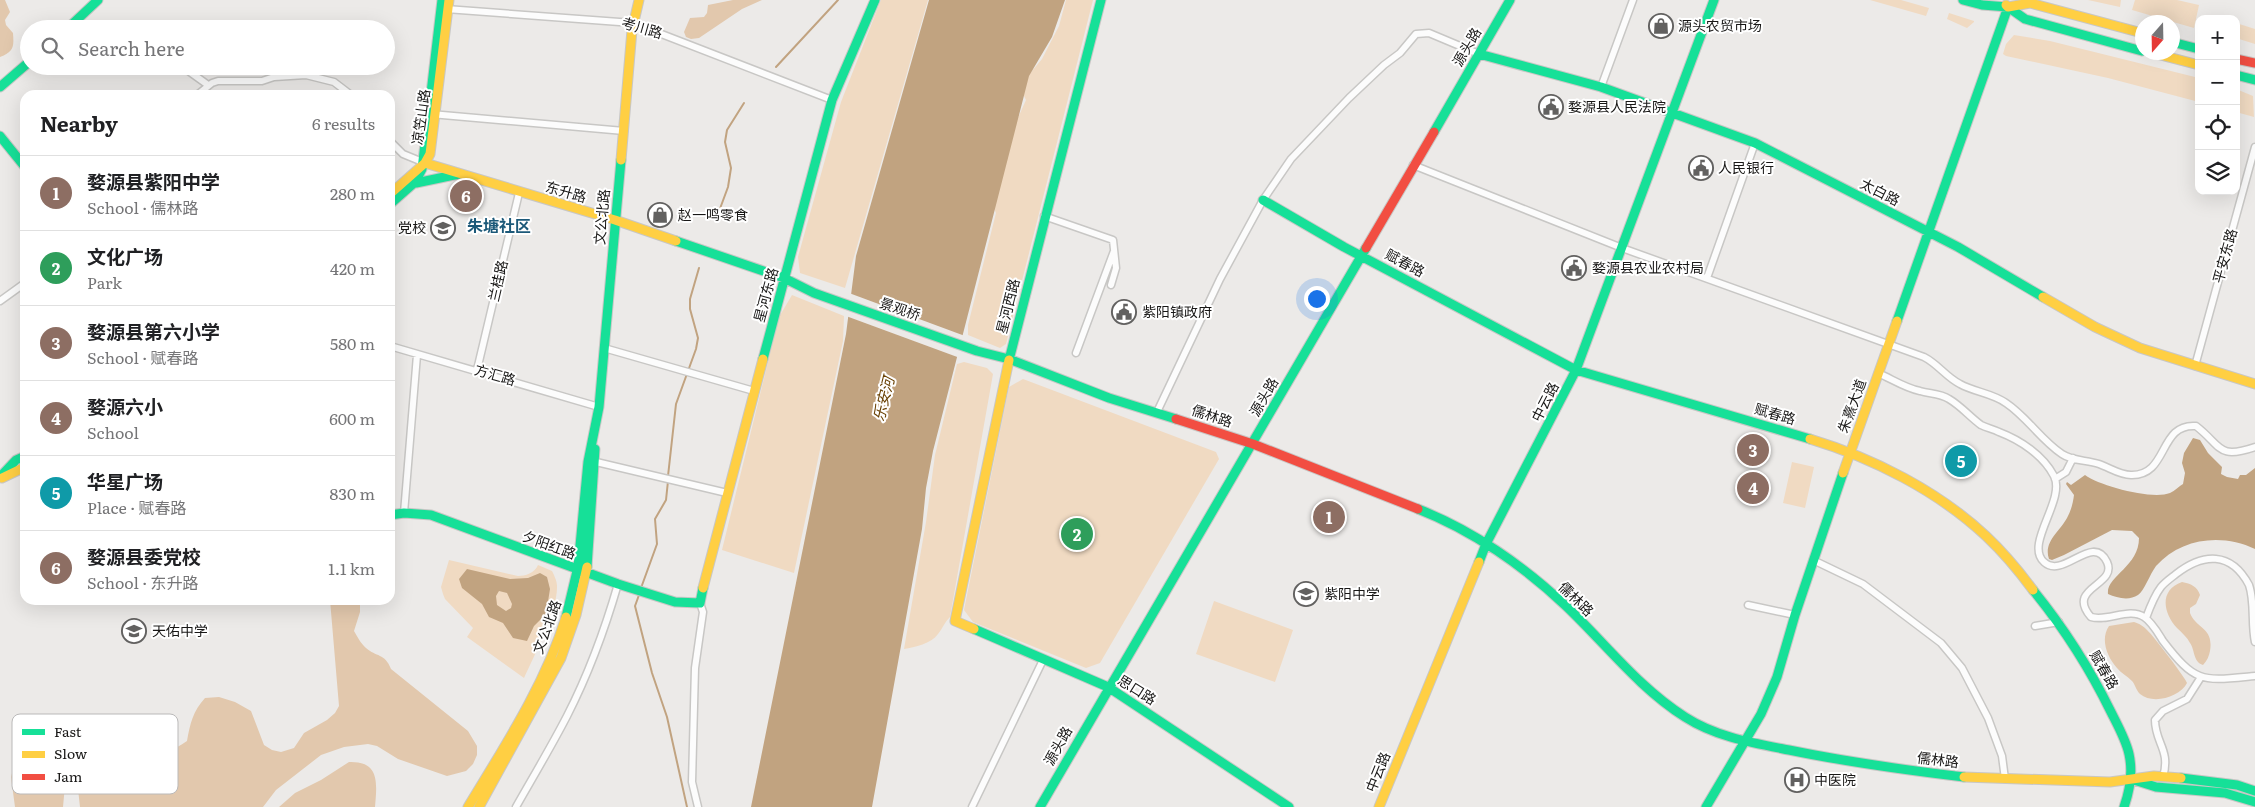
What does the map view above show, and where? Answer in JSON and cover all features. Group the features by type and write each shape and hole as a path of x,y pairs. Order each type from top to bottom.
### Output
{"main road":[{"path":"77,20 98,0"},
{"name":"文公北路","path":"479,807 561,658 587,573 594,437 599,407 633,23 639,0"},
{"name":"星河东路","path":"700,603 705,575 832,100 875,0"},
{"name":"星河西路","path":"956,621 1009,359 1044,216 1081,83 1101,0"},
{"name":"源头路","path":"1040,807 1108,687 1253,444 1360,256 1510,0"},
{"name":"中云路","path":"1379,807 1486,544 1576,370 1714,0"},
{"path":"1963,0 1982,5 2030,3 2135,32"},
{"path":"1998,0 2009,3 2025,19 2135,49"},
{"name":"朱熹大道","path":"1706,807 1761,714 1777,677 1813,560 2009,3"},
{"name":"凉笠山路","path":"411,185 420,178 430,154 432,114 445,5"},
{"path":"2180,44 2195,48"},
{"name":"太白路","path":"1479,54 1601,87 1755,143 1958,247 2095,327 2140,348 2255,384"},
{"path":"2180,60 2195,64"},
{"path":"2240,60 2255,64"},
{"path":"0,87 20,70"},
{"path":"2240,76 2255,80"},
{"path":"0,136 20,161"},
{"path":"395,190 425,163"},
{"name":"东升路","path":"425,163 519,193 615,220 784,278"},
{"path":"395,199 411,185 431,178 463,174"},
{"name":"赋春路","path":"1263,200 1360,256 1576,370 1782,430 1850,453 1916,486 1952,509 1985,534 2020,573 2059,622 2104,698 2128,753 2131,779 2124,807"},
{"name":"景观桥","path":"784,278 814,293 977,350 1009,359"},
{"name":"儒林路","path":"1009,359 1109,398 1253,444 1438,517 1486,544 1536,580 1566,606 1626,668 1669,706 1686,718 1715,733 1744,741 1869,765 1971,778 2110,782 2163,777 2199,779 2237,785 2255,791"},
{"path":"0,478 16,460 20,458"},
{"name":"文公北路","path":"468,807 548,665 572,600 578,570 592,461"},
{"path":"0,478 20,469"},
{"name":"夕阳红路","path":"395,514 431,515 442,518 618,584 675,602 700,603"},
{"name":"思口路","path":"956,621 1108,687 1289,807"},
{"path":"2131,779 2156,787 2225,793 2255,802"}],"street":[{"path":"1601,87 1633,0"},
{"name":"考川路","path":"445,5 633,23 832,100"},
{"path":"1157,412 1220,279 1263,200 1291,159 1349,98 1384,64 1400,53 1416,34 1429,33 1479,54"},
{"path":"194,75 208,85"},
{"path":"202,90 208,85 218,81 262,81 274,77 306,76 334,82 344,90"},
{"path":"432,114 624,131"},
{"path":"1707,278 1755,143"},
{"path":"395,146 403,154 425,163"},
{"name":"平安东路","path":"2195,366 2255,147"},
{"path":"1413,165 1622,248 1889,343 1930,360 1961,385 2006,402 2063,455 2092,462 2120,473 2142,474 2158,462 2172,434 2183,426 2190,425 2196,426 2216,446 2228,452 2234,454 2255,447"},
{"name":"兰桂路","path":"477,370 519,193"},
{"path":"1044,216 1113,240 1116,268 1111,285"},
{"path":"1076,353 1115,248"},
{"path":"0,301 20,286"},
{"name":"方汇路","path":"395,347 599,407"},
{"path":"604,348 754,392"},
{"path":"404,513 417,354"},
{"path":"1878,373 1920,391 1948,398 1985,427 2011,437 2027,446 2046,465 2055,479 2055,495 2040,540 2038,552 2040,558 2049,566 2057,567 2090,551 2099,553 2106,559 2108,572 2085,595 2084,607 2091,617 2096,619 2141,615 2146,618 2180,662 2192,673 2201,677 2255,676"},
{"path":"2055,479 2066,472 2072,458"},
{"path":"592,461 727,493"},
{"path":"2146,618 2162,586 2196,561 2217,558 2231,563 2240,570 2250,587 2253,596 2252,630 2255,642"},
{"path":"1813,560 1863,584 1941,643 1962,668 1988,718 2002,756 2005,779"},
{"path":"516,807 566,717 587,672 609,616 618,584"},
{"path":"698,807 692,782 695,668 704,612 700,603"},
{"path":"1748,605 1795,615"},
{"path":"2035,626 2059,622"},
{"path":"972,807 1043,660"},
{"path":"2163,777 2167,762 2155,728 2155,720 2163,711 2187,699 2201,677"}],"shaded area":[{"path":"0,0 5,0 10,12 5,20 6,25 13,33 13,42 11,50 0,57"},
{"path":"733,0 762,0 742,9 699,38 691,39 686,37 684,32 690,18 704,17 707,13 708,5"},
{"path":"881,0 928,0 845,288 800,273 798,257 841,102"},
{"path":"1066,0 1093,0 1006,344 1000,348 968,335 968,325 996,213 991,201 1012,131 1026,100 1022,92 1026,78 1042,59 1059,26"},
{"path":"1870,0 1901,0 1929,8 1926,16"},
{"path":"2088,0 2121,0 2120,7"},
{"path":"2135,0 2177,0 2199,5 2197,15 2195,15 2194,28 2180,24 2180,15 2149,15 2132,10"},
{"path":"1949,13 1974,22 1967,28 1947,19"},
{"path":"2240,24 2255,29 2255,44 2240,39"},
{"path":"2014,35 2050,41 2195,77 2195,101 2108,78 2006,56 2003,54 2006,44"},
{"path":"2240,91 2253,96 2254,117 2240,113"},
{"path":"792,295 844,316 843,341 794,573 722,550 779,317"},
{"path":"964,362 987,368 993,374 950,617 938,634 931,640 904,649 926,522 935,455 957,364"},
{"path":"1023,379 1216,452 1219,459 1100,663 1086,668 973,622 964,610 1009,387"},
{"path":"1792,462 1814,467 1805,508 1783,503"},
{"path":"449,560 518,576 530,574 538,565 552,571 557,586 554,607 524,678 467,637 473,628 445,599 441,587"},
{"path":"2182,582 2193,586 2200,595 2196,604 2190,608 2190,613 2207,633 2211,643 2210,653 2203,665 2197,661 2192,646 2172,622 2166,609 2167,596 2170,590"},
{"path":"1214,601 1293,630 1275,682 1196,654"},
{"path":"330,605 360,605 360,612 354,631 362,644 386,660 391,669 468,731 477,746 477,755 473,764 466,771 447,776 398,759 377,746 368,744 344,747 321,755 276,790 263,807 80,807 79,794 178,794 178,746 187,741 193,718 205,698 219,697 235,702 251,711 264,745 272,750 281,752 294,748 304,733 327,720 335,713 339,706"},
{"path":"2134,622 2143,626 2186,680 2187,683 2179,692 2166,698 2152,699 2145,697 2137,691 2132,681 2113,664 2106,648 2106,631 2109,626"},
{"path":"349,762 366,765 371,769 376,782 375,807 279,807 295,793 321,780"},
{"path":"13,794 64,794 63,807 15,807"}],"water":[{"name":"乐安河","path":"929,0 1065,0 1052,37 1029,76 933,451 926,488 922,529 872,807 751,807 846,334 856,256"},
{"path":"2193,438 2200,440 2208,453 2222,467 2221,474 2227,477 2238,479 2240,475 2246,475 2255,468 2255,549 2229,541 2216,540 2190,544 2177,549 2166,557 2156,566 2140,593 2134,597 2127,598 2119,598 2108,594 2112,582 2129,564 2138,548 2139,538 2132,531 2112,530 2064,555 2052,560 2049,559 2048,547 2050,542 2070,513 2074,495 2066,484 2067,482 2071,485 2085,475 2126,491 2151,495 2170,493 2183,484 2185,473 2182,463 2184,453"},
{"path":"467,569 510,579 528,578 540,573 547,577 550,589 546,614 534,626 527,641 513,638 503,623 489,617 482,604 462,588 459,579","holes":["499,591 507,593 512,604 511,608 506,611 497,605 496,596"]}],"pier":[{"path":"849,293 965,336 960,358 846,316"}],"waterway":[{"path":"776,67 838,0"},
{"path":"718,214 728,187 731,168 725,142 727,130 744,103"},
{"path":"668,476 676,404 696,349 698,338 690,309 690,299 699,268"},
{"path":"641,588 657,544 655,519 666,500 668,481"},
{"path":"639,595 635,606 652,673 667,717 687,807"}],"traffic: fast":[{"path":"77,20 98,0"},
{"path":"395,200 415,182 422,169 442,0"},
{"path":"763,359 832,100 875,0"},
{"path":"1009,360 1101,0"},
{"path":"1434,132 1510,0"},
{"path":"1479,562 1486,544 1576,370 1714,0"},
{"path":"1963,0 1982,5 2008,7 2025,19 2135,49"},
{"path":"1897,321 2008,7"},
{"path":"2180,44 2195,48"},
{"path":"1479,54 1601,87 1755,143 1958,247 2043,297"},
{"path":"0,87 20,70"},
{"path":"2240,76 2255,80"},
{"path":"0,136 20,161"},
{"path":"566,617 578,567 588,462 599,407 621,160"},
{"path":"416,183 459,174"},
{"path":"1263,200 1344,247 1576,370 1810,439"},
{"path":"676,241 784,278 814,293 977,351 1009,359 1109,398 1176,419"},
{"path":"1040,807 1366,248"},
{"path":"587,567 595,449"},
{"path":"0,477 20,458"},
{"path":"1706,807 1761,714 1777,677 1795,615 1843,473"},
{"path":"1418,509 1458,527 1515,563 1566,606 1652,693 1685,717 1709,730 1762,745 1854,762 1964,777"},
{"path":"395,514 431,515 618,584 675,602 700,603 703,588"},
{"path":"2033,590 2066,634 2103,696 2124,738 2131,767 2129,788 2124,807"},
{"path":"974,629 1108,687 1289,807"},
{"path":"2181,778 2237,785 2255,791"},
{"path":"2134,780 2156,787 2225,793 2255,802"}],"traffic: slow":[{"path":"395,190 425,163 430,154 449,0"},
{"path":"621,160 632,30 639,0"},
{"path":"2006,5 2008,7 2030,3 2135,31"},
{"path":"2180,60 2195,64"},
{"path":"425,163 615,220 676,241"},
{"path":"2043,297 2095,327 2140,348 2255,384"},
{"path":"1843,473 1897,321"},
{"path":"703,588 763,359"},
{"path":"974,629 955,621 1009,360"},
{"path":"1810,439 1881,466 1947,505 1992,542 2033,590"},
{"path":"2,478 20,469"},
{"path":"1379,807 1479,562"},
{"path":"479,807 561,658 576,615 587,567"},
{"path":"468,807 536,691 566,617"},
{"path":"1964,777 2110,782 2154,776 2181,778"}],"traffic: jam":[{"path":"2240,60 2255,63"},
{"path":"1366,248 1434,132"},
{"path":"1176,419 1253,444 1418,509"}],"place":[{"name":"源头农贸市场","path":"1661,26"},
{"name":"婺源县人民法院","path":"1551,107"},
{"name":"人民银行","path":"1701,168"},
{"name":"婺源县委党校","path":"466,196"},
{"name":"赵一鸣零食","path":"660,215"},
{"name":"党校","path":"443,228"},
{"name":"婺源县农业农村局","path":"1574,268"},
{"name":"紫阳镇政府","path":"1124,312"},
{"name":"婺源县第六小学","path":"1753,450"},
{"name":"华星广场","path":"1961,461"},
{"name":"婺源六小","path":"1753,488"},
{"name":"婺源县紫阳中学","path":"1329,517"},
{"name":"文化广场","path":"1077,534"},
{"name":"紫阳中学","path":"1306,594"},
{"name":"天佑中学","path":"134,631"},
{"name":"中医院","path":"1797,780"}],"district":[{"name":"朱塘社区","path":"499,226"}]}
